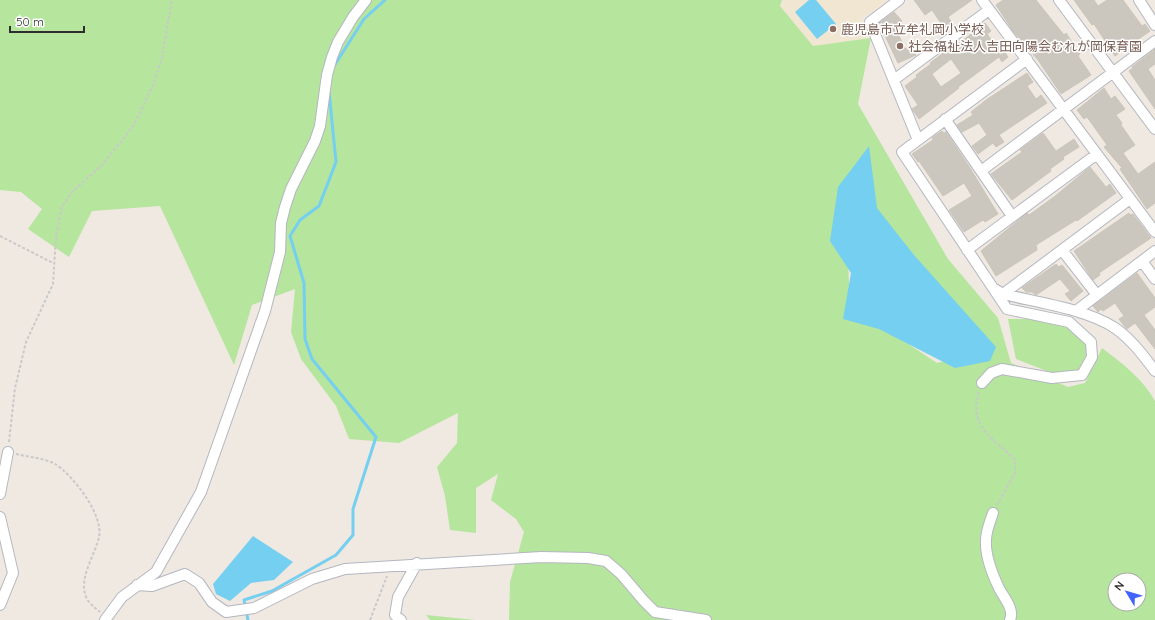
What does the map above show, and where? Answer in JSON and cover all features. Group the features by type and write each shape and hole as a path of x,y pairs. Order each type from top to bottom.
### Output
{"street":[{"path":"106,619 122,597 156,572 201,492 265,311 280,252 281,222 291,189 315,141 320,126 327,75 332,57 338,42 353,17 366,0"},
{"path":"899,0 870,22 895,79 918,140"},
{"path":"982,0 1155,232"},
{"path":"1059,0 1155,129"},
{"path":"1139,0 1155,25"},
{"path":"895,79 990,10"},
{"path":"981,171 1155,41"},
{"path":"982,383 991,373 1002,369 1052,378 1082,375 1092,358 1091,342 1069,322 1007,309 902,152 1027,59"},
{"path":"945,119 1012,216"},
{"path":"967,250 1097,154"},
{"path":"1003,294 1130,199"},
{"path":"1062,250 1097,295"},
{"path":"1076,311 1155,252"},
{"path":"1142,261 1155,279"},
{"path":"993,288 1003,294 1076,311 1114,328 1133,344 1155,371"},
{"path":"0,494 8,452"},
{"path":"993,513 985,541 988,558 998,588 1010,607 1012,616 1010,620"},
{"path":"0,517 13,573 0,605"},
{"path":"137,585 152,586 185,574 199,583 212,602 226,612 254,608 312,579 345,569 418,563 541,557 588,558 606,561 622,574 655,612 706,620"},
{"path":"401,620 395,615 398,597 418,563"}],"path":[{"path":"106,619 87,598 84,584 100,536 95,513 67,472 53,463 8,452 15,388 26,342 53,284 53,263 56,236 62,207 72,192 102,165 134,125 154,83 162,58 172,0"},
{"path":"0,236 53,263"},
{"path":"982,383 975,404 976,417 983,430 1015,460 1015,473 993,513"},
{"path":"370,620 392,565"}],"shaded area":[{"name":"鹿児島市立牟礼岡小学校","path":"782,0 887,0 862,19 871,38 813,46 780,6"}],"green space":[{"path":"0,0 782,0 780,6 813,46 871,38 858,104 948,259 998,318 1011,363 1068,387 1085,383 1102,348 1138,379 1155,401 1155,620 509,620 510,582 524,532 516,519 491,500 498,474 476,488 476,533 450,530 445,496 437,467 457,443 458,413 399,443 349,439 336,406 301,359 291,332 295,289 252,305 234,365 160,206 92,211 69,257 28,229 42,209 21,192 0,190","holes":["847,238 989,351 937,363 850,305"]},
{"path":"1008,319 1039,319 1064,325 1085,342 1087,354 1078,370 1052,373 1016,359"},
{"path":"426,615 475,620 430,620"}],"water":[{"path":"809,0 816,0 836,24 817,39 795,12"},
{"path":"869,146 877,208 914,255 996,347 990,361 955,368 879,329 843,319 851,273 830,241 838,187"},
{"path":"253,536 293,562 274,580 251,583 230,601 216,594 213,584"}],"building":[{"path":"914,0 972,0 948,17 955,27 947,32 932,10 925,15"},
{"path":"1003,0 1036,0 1064,35 1066,33 1080,54 1078,56 1091,75 1061,94 1038,60 1013,31 996,5"},
{"path":"1074,0 1094,0 1098,6 1107,0 1123,0 1142,26 1145,24 1150,31 1115,56 1094,24 1092,25"},
{"path":"894,12 902,21 895,27 905,49 912,46 916,55 898,63 879,23"},
{"path":"985,23 991,31 987,34 996,46 999,44 1008,57 1002,62 999,57 958,87 959,88 919,119 912,109 918,105 905,86 917,77 916,75 931,64 930,63 951,47 952,49","holes":["951,59 961,73 941,87 932,74"]},
{"path":"1155,49 1155,64 1148,69 1155,80 1155,109 1129,71"},
{"path":"1027,73 1033,82 1027,86 1036,99 1041,95 1047,103 999,135 1004,142 996,147 993,143 978,154 972,146 987,135 979,123 962,132 957,125 973,115 971,112 986,100"},
{"path":"1104,88 1111,99 1115,96 1125,109 1116,115 1135,145 1123,153 1138,174 1155,162 1155,203 1147,209 1120,169 1122,168 1104,147 1107,145 1087,117 1084,119 1077,110"},
{"path":"942,131 944,133 946,132 998,214 985,222 983,220 964,232 949,210 972,196 964,183 943,196 919,161 918,162 912,154 933,140 932,138"},
{"path":"1043,133 1056,151 1074,139 1079,147 1063,157 1064,159 1050,169 1051,171 1012,200 991,174 1022,152 1020,150"},
{"path":"1090,167 1106,187 1110,184 1116,193 1077,221 1076,220 1036,245 1037,250 996,276 981,251 1027,213 1029,215 1054,197"},
{"path":"1129,213 1130,215 1133,214 1151,238 1099,273 1100,275 1093,280 1074,251"},
{"path":"1056,264 1059,267 1062,265 1083,291 1071,301 1065,294 1070,291 1060,279 1036,295 1032,292 1026,292 1022,288"},
{"path":"1137,273 1155,298 1155,307 1144,315 1155,330 1155,349 1135,323 1127,329 1125,327 1119,319 1124,316 1115,303 1103,311 1101,309 1098,312 1093,306"}],"waterway":[{"path":"334,66 364,19 385,0"},
{"path":"248,620 244,600 272,591 336,555 353,535 353,509 376,437 312,359 305,339 304,283 290,236 300,220 319,206 336,162 329,91"}],"place":[{"name":"鹿児島市立牟礼岡小学校","path":"833,29"},
{"name":"社会福祉法人吉田向陽会むれが岡保育園","path":"900,46"}]}
